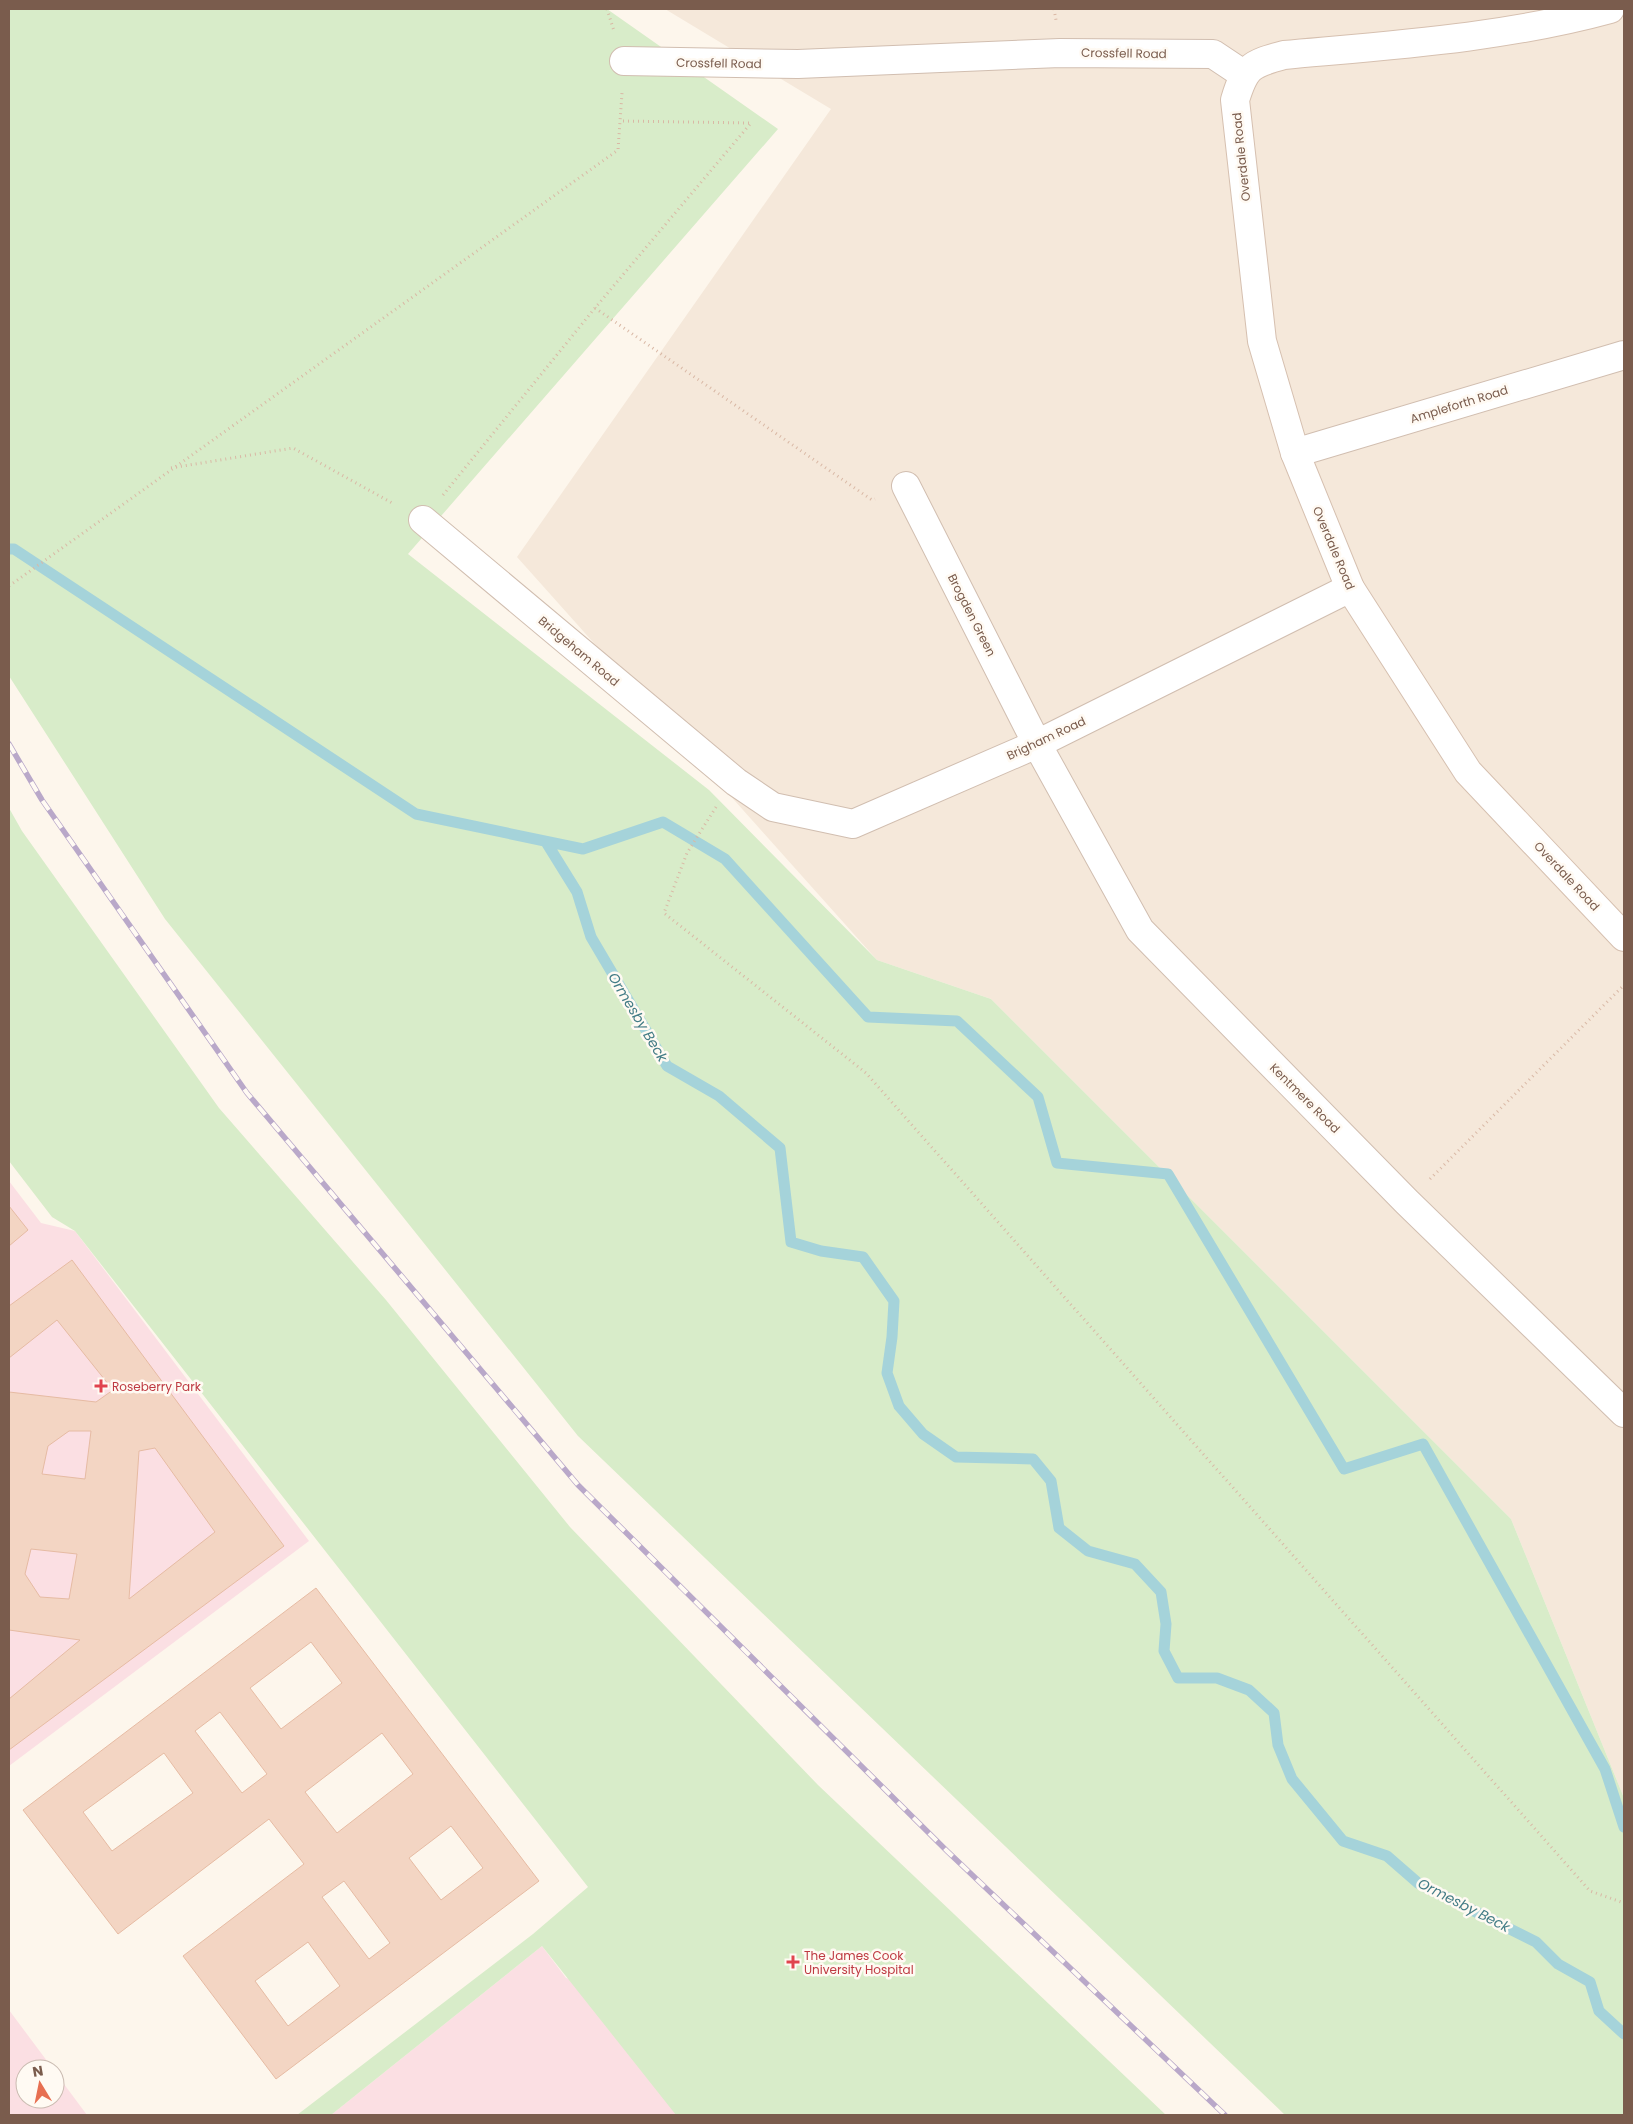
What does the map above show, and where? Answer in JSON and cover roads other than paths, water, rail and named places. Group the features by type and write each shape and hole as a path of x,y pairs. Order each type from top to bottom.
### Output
{"street":[{"path":"1243,74 1264,60 1284,55 1435,41 1570,14 1610,9"},
{"name":"Crossfell Road","path":"624,61 798,64 1060,53 1212,54 1243,74"},
{"name":"Overdale Road","path":"1243,74 1235,100 1262,341 1295,453 1350,588 1468,772 1624,937"},
{"name":"Ampleforth Road","path":"1295,453 1624,355"},
{"name":"Brogden Green","path":"906,486 1038,744"},
{"name":"Bridgeham Road","path":"423,520 736,782"},
{"name":"Brigham Road","path":"736,782 773,807 853,824 1038,744 1350,588"},
{"name":"Kentmere Road","path":"1038,744 1140,930 1407,1202 1624,1413"}],"waterway":[{"path":"9,549 14,549 416,814 583,849 663,822 725,859 868,1017 957,1021 1038,1097 1057,1163 1168,1174 1344,1469 1423,1444 1605,1769 1624,1827"},
{"name":"Ormesby Beck","path":"546,842 577,892 591,937 667,1066 719,1096 780,1148 791,1242 821,1251 863,1257 894,1301 887,1373 899,1406 923,1434 956,1457 1033,1459 1051,1481 1059,1528 1088,1551 1135,1564 1161,1592 1166,1624 1164,1651 1178,1678 1217,1678 1249,1690 1274,1713 1278,1745 1292,1779 1343,1841 1387,1856 1418,1883 1536,1942 1558,1964 1590,1982 1599,2011 1624,2034"}],"railway":[{"path":"9,744 42,800 247,1093 578,1485 947,1851 1225,2115"}],"place":[{"name":"Roseberry Park","path":"101,1386"},
{"name":"The James Cook University Hospital","path":"793,1962"}]}
